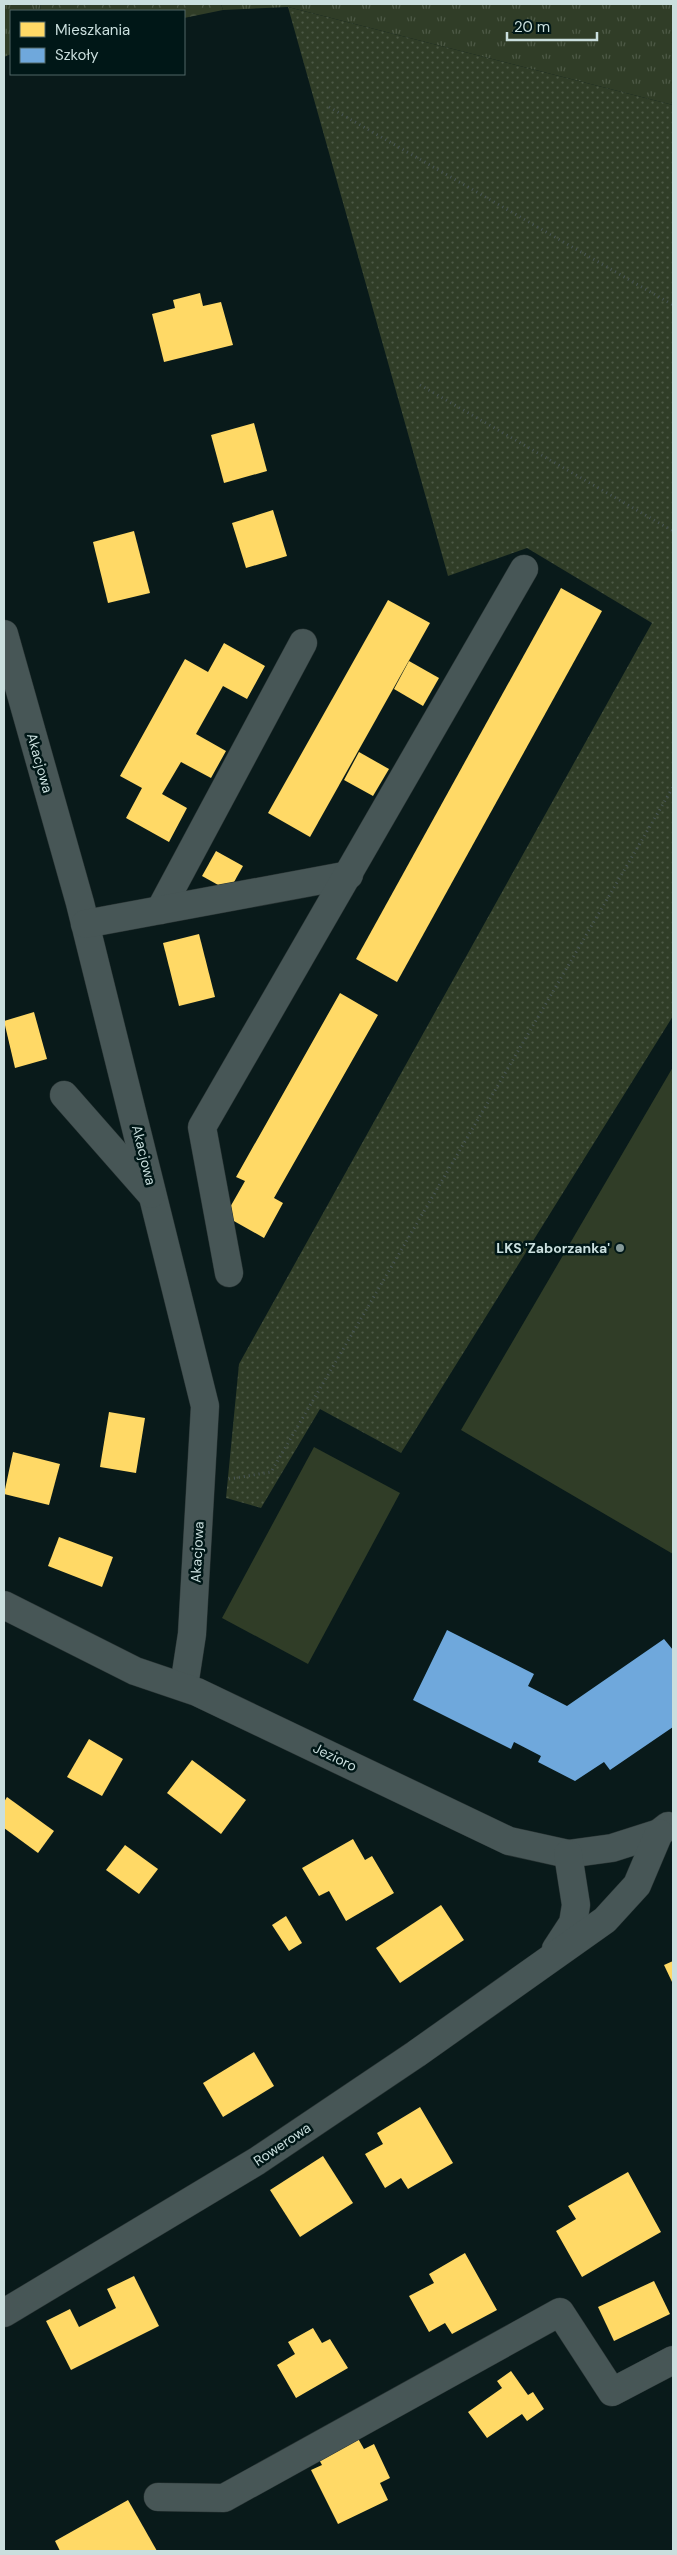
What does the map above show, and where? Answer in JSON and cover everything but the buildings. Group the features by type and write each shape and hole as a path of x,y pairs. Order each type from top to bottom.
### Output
{"street":[{"path":"229,1273 202,1127 524,569"},
{"name":"Akacjowa","path":"4,634 85,924 155,1198 205,1406 192,1634 184,1686"},
{"path":"160,910 304,643"},
{"path":"85,924 349,875"},
{"path":"64,1095 155,1198"},
{"name":"Jezioro","path":"4,1605 135,1671 184,1686 509,1841 568,1854 612,1848 666,1828"},
{"name":"Rowerowa","path":"4,2313 257,2161 416,2054 605,1920 637,1885 666,1828"},
{"name":"Rowerowa","path":"550,1959 573,1923 576,1905 568,1854"},
{"path":"158,2497 224,2498 560,2312 612,2392 673,2360"}],"path":[{"path":"329,107 673,306"},
{"path":"420,385 673,531"},
{"path":"201,1478 228,1479 271,1472 673,787"}],"green space":[{"path":"4,4 40,4 41,10 10,10 10,54 4,57"},
{"path":"40,4 221,4 223,10 185,18 185,10 41,10"},
{"path":"221,4 673,4 673,105 288,7 223,10"},
{"path":"288,7 673,105 673,1016 401,1453 320,1409 261,1508 226,1498 239,1364 652,623 527,548 448,576"},
{"name":"LKS 'Zaborzanka'","path":"673,1067 673,1554 461,1430"},
{"path":"314,1447 400,1493 308,1664 222,1618"}],"place":[{"name":"LKS 'Zaborzanka'","path":"620,1248"}]}
